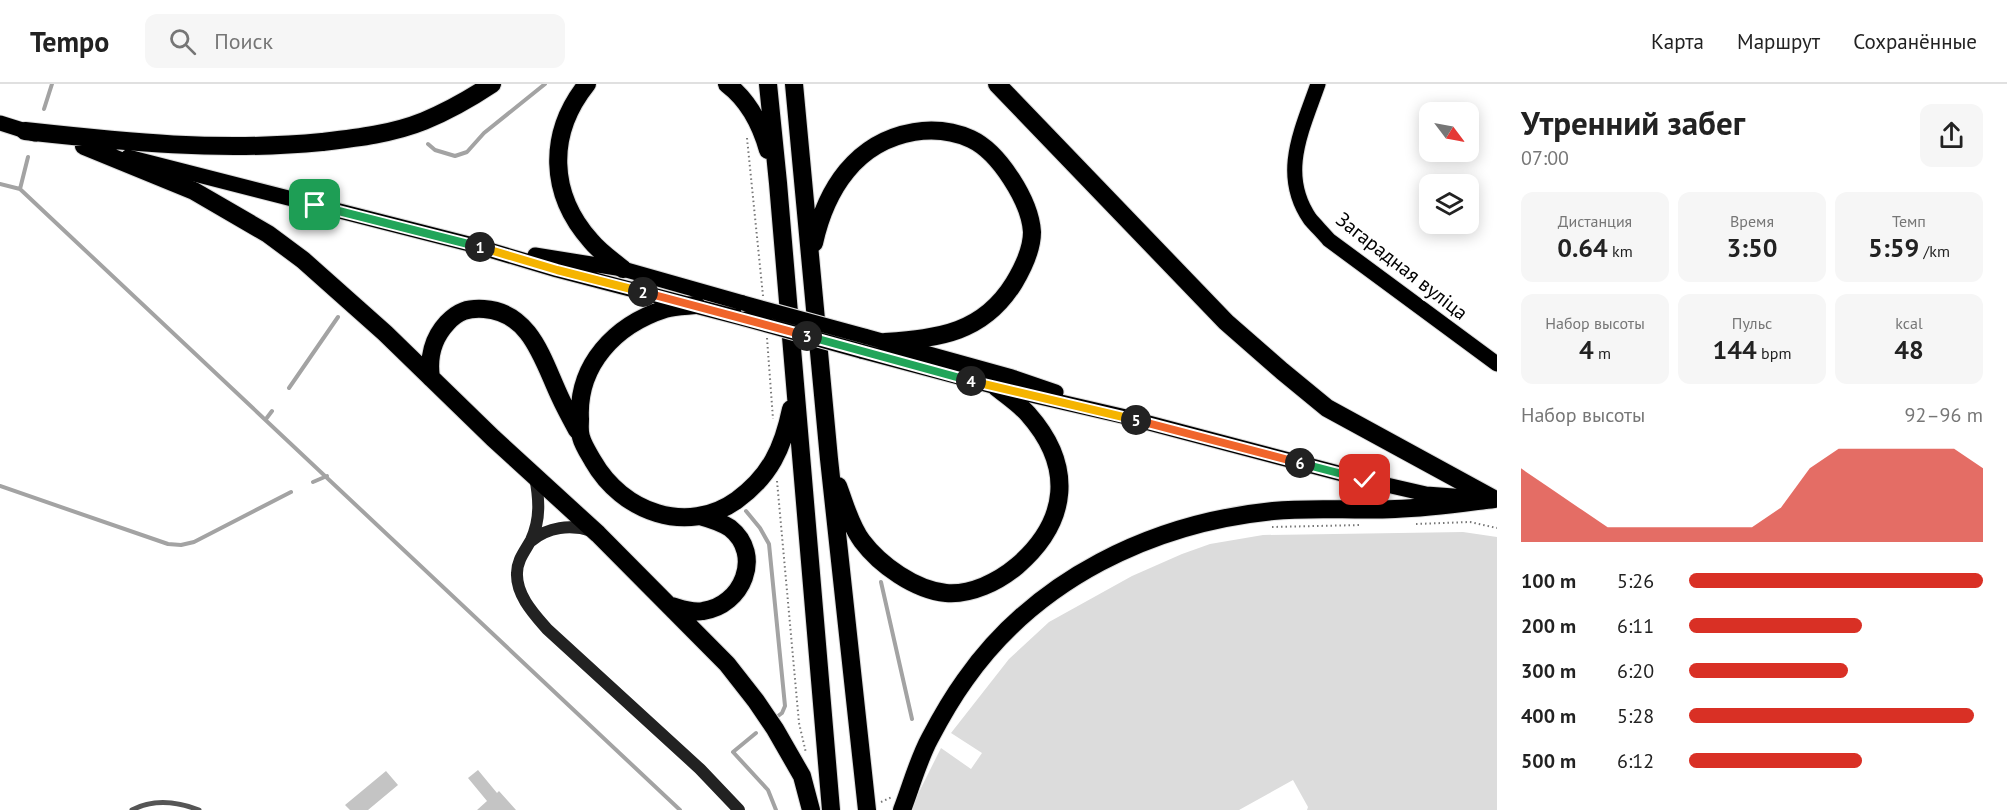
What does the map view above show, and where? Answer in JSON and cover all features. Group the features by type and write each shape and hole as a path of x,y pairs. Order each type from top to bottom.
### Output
{"highway":[{"path":"26,131 122,142 219,148 290,145 366,137 423,121 468,99 492,84"},
{"path":"587,84 570,109 564,123 557,166 565,202 575,219 592,242 623,269"},
{"path":"727,84 744,99 757,122 778,183"},
{"path":"768,84 831,810"},
{"path":"794,84 829,459 871,807"},
{"path":"997,84 1226,322 1282,371 1327,408 1496,499"},
{"path":"810,256 820,217 837,187 855,161 880,142 895,136 928,130 951,132 973,140 988,152 1004,170 1028,210 1032,233 1027,260 1005,298 989,314 966,328 921,339 885,342"},
{"path":"84,146 194,191 268,234 385,333 598,534 727,664 756,701 802,776 811,810"},
{"path":"580,436 579,405 582,384 598,353 622,331 649,315 668,308 696,305"},
{"path":"432,378 429,366 432,350 440,331 456,315 474,308 493,310 508,315 535,342 580,436 607,482 622,496 640,507 669,518 700,516 719,511 745,494 776,460 788,423 794,389"},
{"path":"829,459 853,527 874,555 899,574 928,589 946,592 980,588 1009,572 1039,544 1057,513 1060,496 1054,456 1041,431 1027,412 996,387"},
{"path":"902,810 928,740 965,680 1005,633 1053,590 1114,555 1151,538 1194,524 1274,511 1395,509 1496,499"},
{"path":"670,605 687,611 702,612 715,609 730,600 746,577 746,550 740,538 718,521 700,516"}],"main road":[{"name":"Загарадная вуліца","path":"1318,84 1298,144 1293,171 1299,197 1310,218 1329,240 1497,364"},
{"path":"0,123 470,244 557,270 745,319 863,343 885,342 1012,377 1126,417"},
{"path":"470,244 623,269 743,303 996,387 1126,417 1426,494 1496,499"}],"street":[{"path":"531,541 539,512 535,477"},
{"path":"598,534 584,529 561,527 540,534 531,541 520,557 517,574 519,590 547,629 700,769 739,810"}],"lane":[{"path":"132,810 161,802 187,805 199,810"}],"path":[{"path":"1415,524 1470,522 1497,528"},
{"path":"1266,527 1371,525"},
{"path":"871,807 910,789"}],"shaded area":[{"path":"1463,532 1497,537 1497,810 1307,810 1308,807 1293,780 1239,810 910,810 941,748 971,769 982,753 951,733 1009,659 1049,622 1132,576 1210,544 1263,535"}],"building":[{"path":"478,770 497,793 499,791 516,810 477,810 487,801 468,778"},
{"path":"386,771 398,785 368,810 350,810 345,805"}],"waterway":[{"path":"44,109 52,84"},
{"path":"428,144 435,150 455,156 467,152 484,133 545,84"},
{"path":"28,157 20,189 680,810"},
{"path":"0,184 20,189"},
{"path":"289,388 338,317"},
{"path":"266,419 272,411"},
{"path":"313,482 327,476"},
{"path":"0,486 168,544 181,545 194,542 291,492"},
{"path":"746,511 769,544 785,706 778,716"},
{"path":"881,582 912,719"},
{"path":"756,733 733,752 768,790 776,810"}],"route":[{"path":"315,205 470,244 557,270 696,305 996,387 1126,417 1365,480"}]}
